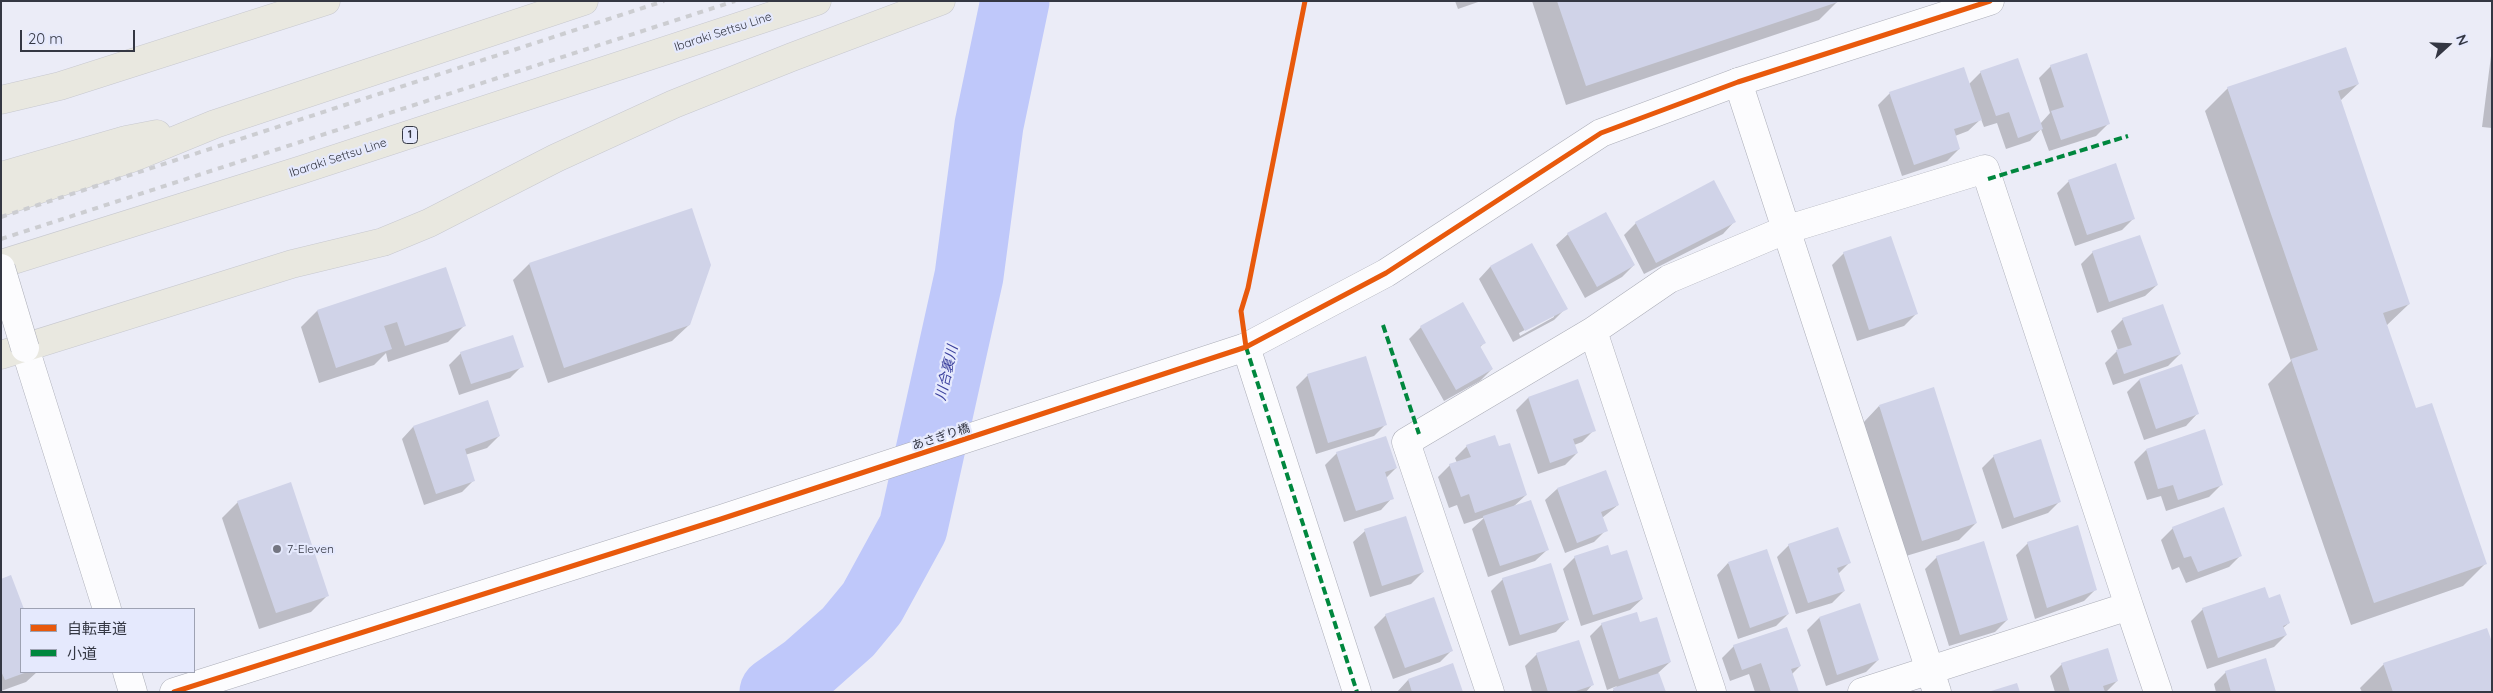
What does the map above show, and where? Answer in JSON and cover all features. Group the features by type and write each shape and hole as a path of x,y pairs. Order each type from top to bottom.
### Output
{"main road":[{"path":"1,100 60,86 326,1"},
{"path":"1,202 132,158 214,124 584,1"},
{"name":"Ibaraki Settsu Line","path":"1,264 234,191 817,1"},
{"path":"13,351 292,264 382,242 429,223 507,182 630,123 745,75 941,1"},
{"path":"1,176 126,140 214,124"},
{"path":"1,284 210,208 234,191"}],"street":[{"name":"あさぎり橋","path":"174,692 721,519 1246,347 1386,273 1601,133 1738,82 1990,1"},
{"path":"1738,82 1933,681"},
{"path":"1490,692 1406,442 1593,331 1669,278 1785,230 1985,169 2158,692"},
{"path":"1,268 13,351 107,608"},
{"path":"1593,331 1712,692"},
{"path":"1246,347 1356,692"},
{"path":"1862,692 1933,681 2129,606"},
{"path":"127,673 133,692"}],"building":[{"path":"1557,1 1838,1 1838,2 1586,86"},
{"path":"2346,47 2359,84 2338,91 2410,304 2383,313 2416,408 2432,403 2487,564 2374,603 2291,359 2318,350 2227,87"},
{"path":"2087,53 2110,124 2061,140 2051,111 2064,107 2050,65"},
{"path":"2018,58 2043,129 2018,138 2009,112 1996,116 1980,71"},
{"path":"1964,67 1982,120 1954,129 1960,149 1914,165 1889,92"},
{"path":"2116,163 2135,219 2087,235 2068,180"},
{"path":"1714,180 1736,222 1656,263 1635,222"},
{"path":"692,208 711,265 690,325 564,368 529,263"},
{"path":"1606,212 1635,265 1597,287 1567,233"},
{"path":"2140,235 2158,285 2109,302 2092,251"},
{"path":"1891,236 1918,314 1869,330 1843,252"},
{"path":"1532,243 1568,309 1525,331 1490,266"},
{"path":"446,267 466,326 405,346 397,322 384,326 392,349 336,368 317,310"},
{"path":"1463,302 1486,343 1480,346 1493,369 1456,390 1420,326"},
{"path":"2163,304 2181,354 2124,374 2116,350 2132,345 2122,318"},
{"path":"513,335 524,367 471,384 460,352"},
{"path":"1366,356 1387,425 1328,443 1307,374"},
{"path":"2182,364 2199,414 2156,429 2139,379"},
{"path":"1578,379 1596,431 1573,439 1578,453 1550,463 1528,397"},
{"path":"1934,387 1977,523 1922,541 1879,405"},
{"path":"488,400 500,436 465,449 475,481 436,494 413,426"},
{"path":"2205,429 2223,485 2178,500 2173,485 2158,489 2146,449"},
{"path":"1495,435 1499,446 1510,443 1527,495 1475,513 1469,494 1461,497 1449,464 1471,457 1466,445"},
{"path":"1386,436 1397,468 1385,472 1394,499 1356,511 1336,452"},
{"path":"2041,439 2061,502 2014,518 1993,455"},
{"path":"1606,470 1619,505 1601,512 1608,531 1577,543 1557,488"},
{"path":"291,482 329,596 276,613 237,501"},
{"path":"1531,500 1549,550 1500,566 1483,516"},
{"path":"2224,507 2242,556 2198,572 2191,556 2184,558 2172,527"},
{"path":"1406,516 1424,572 1382,586 1364,529"},
{"path":"2078,525 2097,590 2047,608 2027,542"},
{"path":"1838,527 1851,563 1837,568 1845,591 1808,603 1788,544"},
{"path":"1984,541 2008,620 1960,635 1936,556"},
{"path":"1608,545 1611,555 1627,550 1643,599 1593,615 1574,556"},
{"path":"1767,549 1789,614 1750,628 1728,562"},
{"path":"1551,563 1569,620 1520,635 1502,578"},
{"path":"11,575 24,608 20,608 20,673 24,673 5,680 1,671 1,579"},
{"path":"2265,587 2269,598 2280,594 2290,623 2283,626 2287,635 2218,658 2202,608"},
{"path":"1434,597 1453,651 1405,668 1385,614"},
{"path":"1860,603 1879,660 1837,675 1819,617"},
{"path":"1637,612 1640,622 1657,617 1671,662 1619,679 1601,623"},
{"path":"1787,627 1801,666 1791,669 1799,692 1771,692 1761,663 1742,670 1733,645"},
{"path":"2487,628 2492,642 2492,692 2393,692 2383,663"},
{"path":"1579,640 1594,685 1573,692 1548,692 1536,653"},
{"path":"2108,648 2118,681 2103,686 2105,692 2070,692 2061,663"},
{"path":"2266,658 2276,692 2231,692 2225,671"},
{"path":"1453,663 1463,692 1412,692 1408,679"},
{"path":"1659,673 1666,692 1614,692 1613,688"},
{"path":"2017,683 2020,692 1991,692 1991,691"}],"waterway":[{"name":"川合裏川","path":"774,692 805,670 848,632 872,603 913,528 969,276 989,125 1015,1"}],"railway":[{"path":"1,217 664,1"},
{"path":"1,239 735,1"}],"marked path":[{"path":"1988,179 2128,136"},
{"path":"1383,325 1419,434"},
{"path":"1246,347 1357,692"}],"cycle path":[{"path":"1246,347 1241,311 1248,288 1305,1"},
{"path":"174,692 721,519 1246,347 1386,273 1601,133 1738,82 1990,1"}],"place":[{"name":"7-Eleven","path":"277,549"}]}
